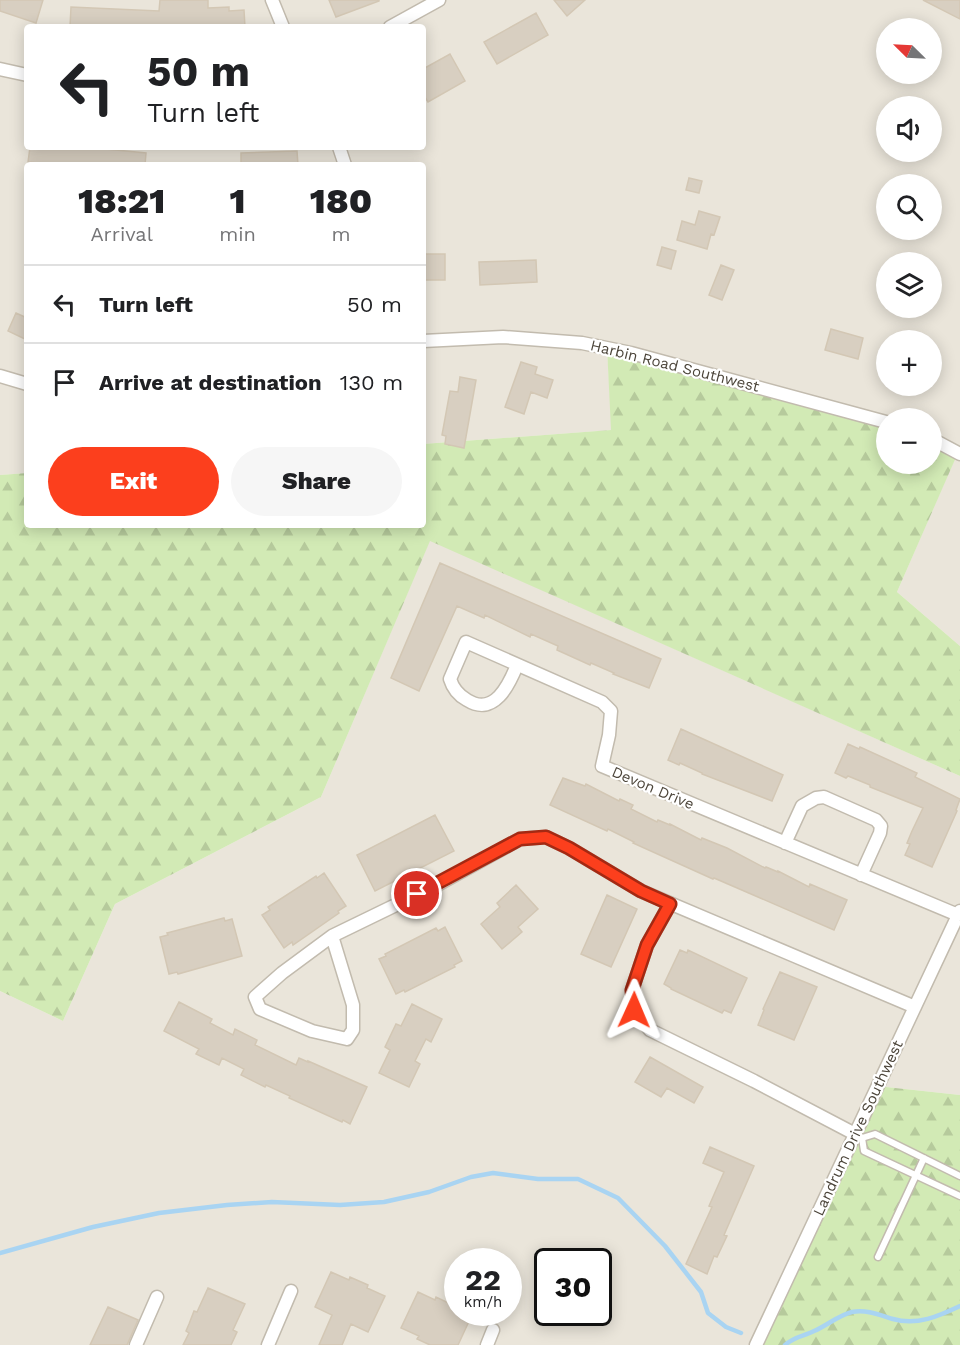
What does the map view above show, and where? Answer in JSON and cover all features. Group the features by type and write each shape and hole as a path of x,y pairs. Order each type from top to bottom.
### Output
{"street":[{"path":"272,0 282,24"},
{"path":"395,24 439,0"},
{"path":"0,69 24,74"},
{"name":"Harbin Road Southwest","path":"426,341 503,337 582,343 631,353 876,419"},
{"path":"0,376 24,383"},
{"path":"942,444 960,454"},
{"name":"Devon Drive","path":"517,665 501,696 490,704 472,703 458,695 450,679 466,642 602,702 610,711 609,735 602,766 861,875 959,913"},
{"path":"785,843 802,806 809,800 824,797 876,820 881,826 861,875"},
{"path":"332,936 353,1005 353,1030 347,1039 312,1031 260,1009 255,997 282,973 332,936 439,884 520,839 546,837 569,848 641,891 915,1007"},
{"path":"670,904 647,945 632,990 634,1010 650,1030 859,1136"},
{"name":"Landrum Drive Southwest","path":"756,1345 859,1136 959,913"},
{"path":"268,1345 291,1291"},
{"path":"136,1345 157,1297"},
{"path":"487,1345 493,1330"}],"lane":[{"path":"960,1176 875,1134 859,1136 864,1151 960,1196"},
{"path":"878,1257 924,1158"}],"shaded area":[{"path":"0,0 960,0 960,646 897,592 956,456 942,446 942,408 876,408 876,415 607,348 612,430 426,444 426,162 24,162 24,473 0,475"},
{"path":"430,540 960,776 960,1095 877,1086 752,1345 0,1345 0,991 63,1021 115,904 321,797"}],"green space":[{"path":"607,347 876,417 876,474 942,474 942,445 957,455 897,592 960,646 960,776 430,541 321,797 115,904 63,1021 0,991 0,475 24,473 24,528 426,528 426,444 611,430"},
{"path":"877,1086 960,1095 960,1345 752,1345"}],"building":[{"path":"0,0 43,0 36,23 0,11"},
{"path":"160,0 208,0 208,8 229,7 229,11 244,10 245,24 70,24 71,7 159,11"},
{"path":"329,0 379,0 379,1 336,17"},
{"path":"554,0 585,0 567,16"},
{"path":"923,0 960,0 960,19"},
{"path":"536,13 548,35 497,64 484,42"},
{"path":"450,54 465,81 428,102 426,99 426,67"},
{"path":"30,150 116,150 146,153 145,162 28,162"},
{"path":"297,151 298,162 241,162 241,153"},
{"path":"689,178 702,181 699,193 686,190"},
{"path":"699,211 720,217 714,235 711,234 707,249 677,240 682,221 695,225"},
{"path":"662,247 676,251 671,269 657,265"},
{"path":"426,254 445,254 445,280 426,280"},
{"path":"536,260 537,282 480,285 479,262"},
{"path":"721,265 734,270 722,300 709,295"},
{"path":"16,313 24,317 24,339 8,331"},
{"path":"831,329 863,338 858,359 825,350"},
{"path":"521,362 537,367 535,374 553,380 547,398 531,392 524,414 505,407"},
{"path":"460,377 476,380 464,448 445,444 446,436 442,435 450,391 458,392"},
{"path":"440,563 661,659 649,688 557,650 558,646 531,634 530,637 485,615 484,618 457,606 419,691 391,678"},
{"path":"681,729 783,775 772,801 668,760"},
{"path":"848,744 859,749 860,747 917,773 915,777 960,799 932,867 905,855 910,844 907,843 923,808 848,776 846,778 835,773"},
{"path":"563,778 585,786 586,784 619,801 620,799 633,805 631,809 657,822 658,820 670,824 809,887 810,884 847,900 834,930 713,879 633,843 608,829 607,831 550,805"},
{"path":"435,815 454,851 375,891 357,855"},
{"path":"324,873 346,906 293,945 292,942 284,948 262,915 270,910 268,907"},
{"path":"516,885 538,909 518,927 522,932 502,949 481,924 500,907 497,903"},
{"path":"607,895 637,909 611,967 581,954"},
{"path":"224,918 225,921 232,919 242,956 178,974 177,972 169,974 160,937 168,935 167,933"},
{"path":"445,927 462,961 454,965 455,967 405,992 404,990 396,994 379,959 436,928 438,931"},
{"path":"680,950 687,953 688,950 747,978 731,1013 724,1010 722,1013 664,984"},
{"path":"780,972 817,987 794,1040 758,1025"},
{"path":"179,1002 212,1019 210,1023 233,1035 235,1029 257,1040 255,1045 296,1065 299,1058 367,1087 350,1124 241,1075 244,1069 222,1058 219,1065 196,1054 199,1049 164,1031"},
{"path":"412,1004 442,1019 431,1042 426,1039 415,1061 420,1064 409,1087 379,1073 390,1050 385,1047 396,1024 401,1026"},
{"path":"650,1057 703,1087 694,1103 667,1088 661,1097 635,1082"},
{"path":"710,1147 754,1166 724,1235 727,1236 717,1257 714,1256 707,1274 686,1264 712,1207 709,1206 724,1172 703,1163"},
{"path":"331,1272 368,1285 367,1288 385,1296 368,1332 351,1324 342,1345 319,1345 332,1315 315,1307"},
{"path":"208,1288 245,1304 233,1330 237,1332 231,1345 183,1345 189,1333 186,1331 194,1311 197,1312"},
{"path":"418,1292 435,1300 436,1297 444,1301 444,1326 467,1326 458,1345 430,1345 417,1339 419,1336 401,1328"},
{"path":"108,1307 138,1320 127,1345 90,1345"}],"waterway":[{"path":"0,1253 93,1227 159,1213 272,1202 340,1205 384,1202 429,1192 471,1177 493,1173 538,1179 578,1179 618,1198 665,1246 701,1292 708,1313 726,1327 741,1333"},
{"path":"785,1345 795,1338 852,1312 868,1312 902,1321 919,1321 960,1306"}],"route":[{"path":"417,894 520,839 546,837 569,848 641,891 670,904 647,945 632,990 634,1010"}]}
